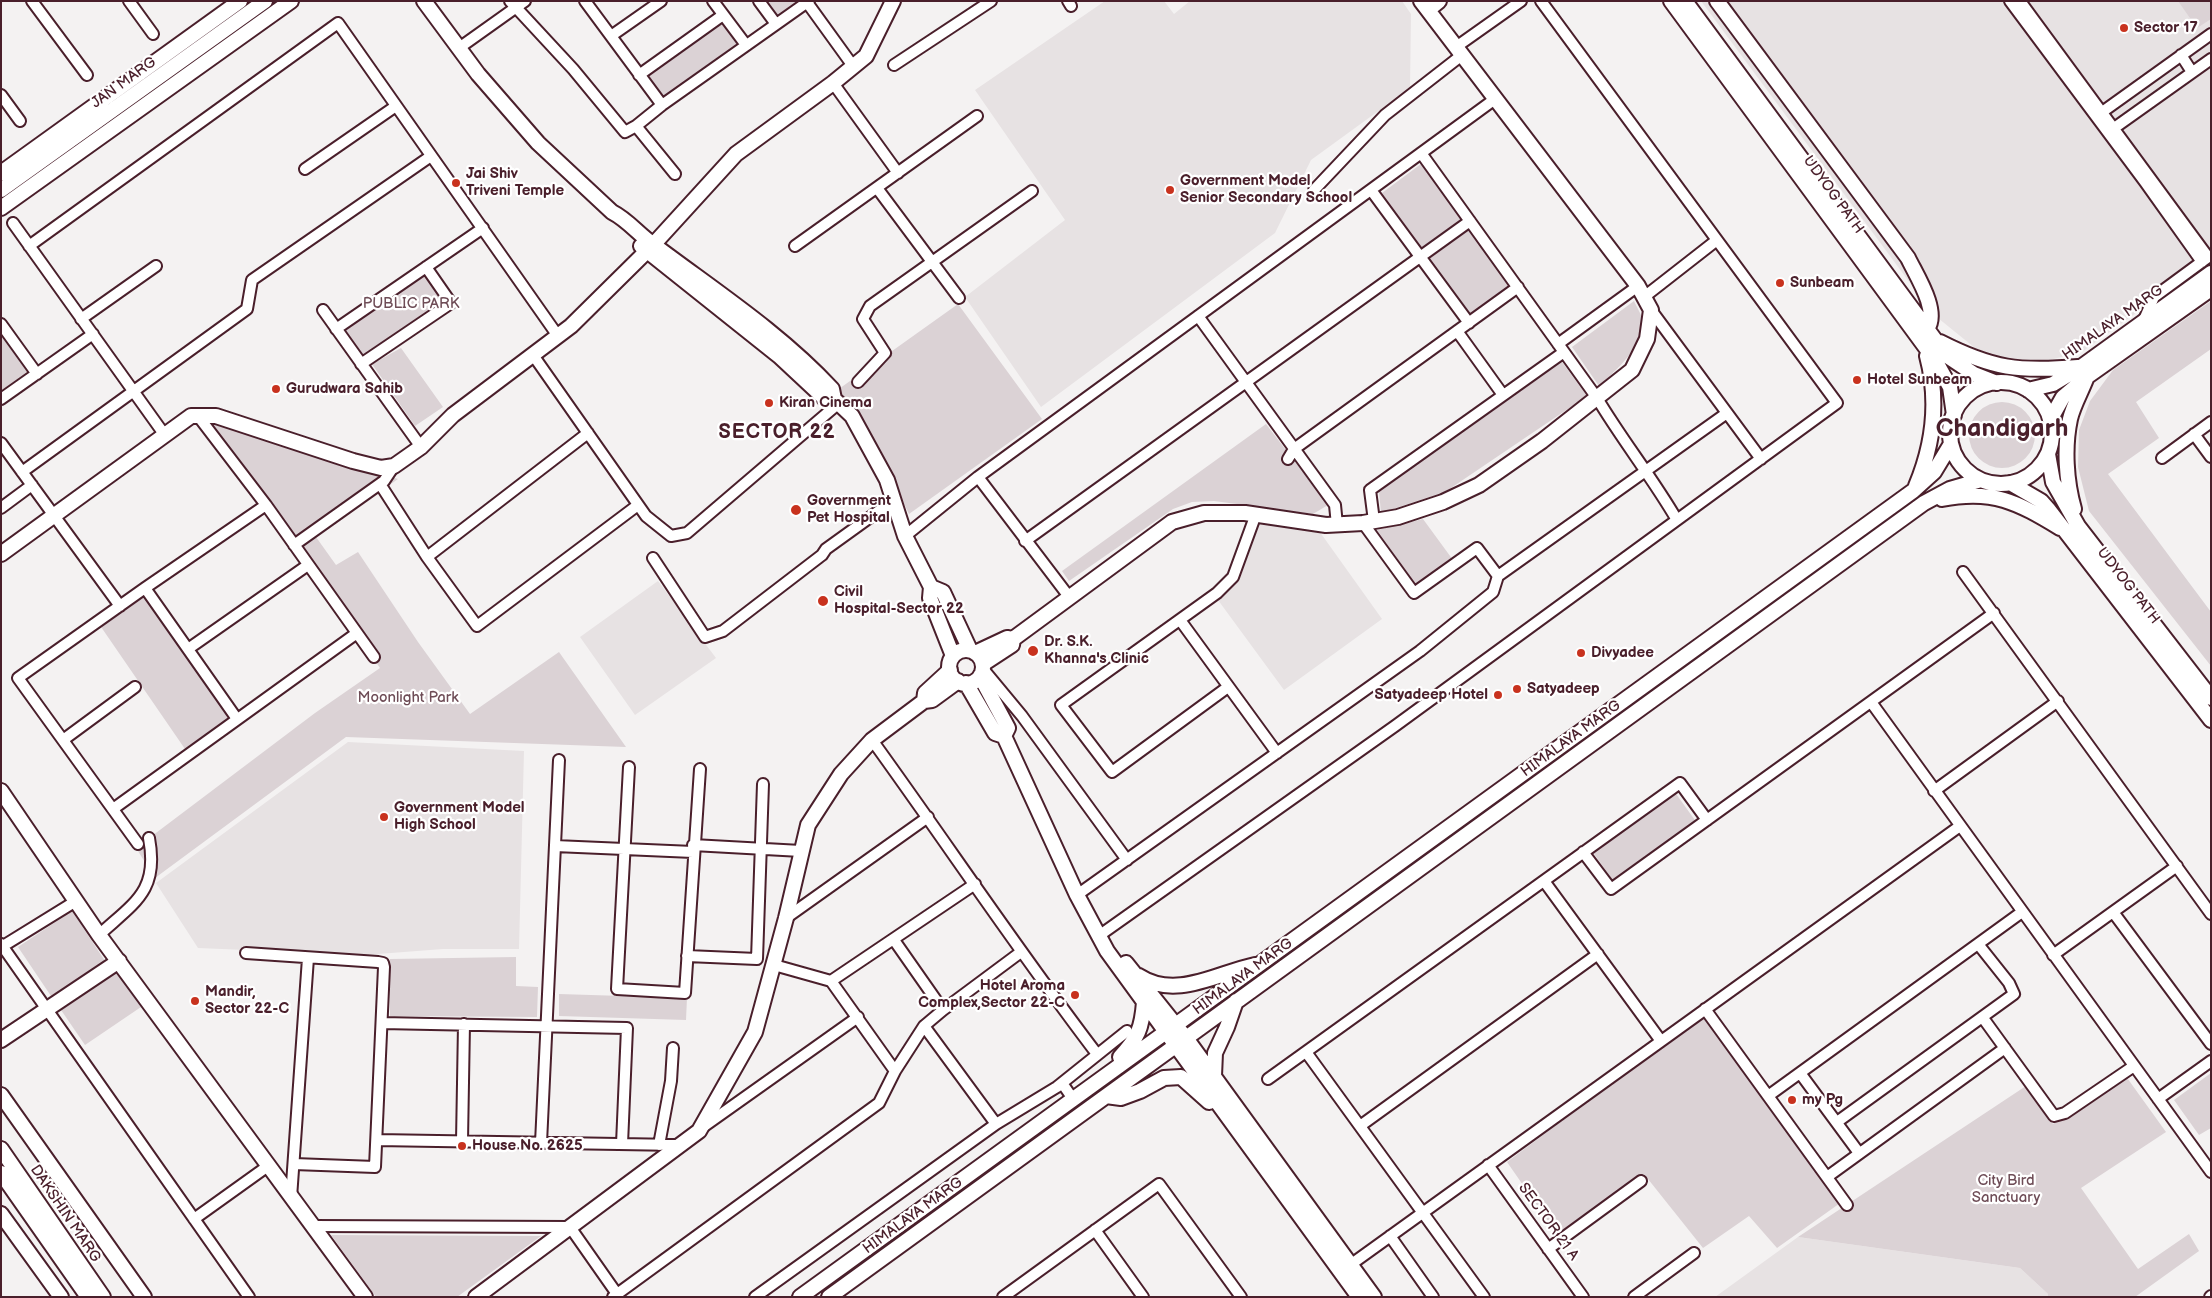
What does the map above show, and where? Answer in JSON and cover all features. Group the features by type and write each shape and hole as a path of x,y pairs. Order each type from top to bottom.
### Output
{"street":[{"path":"32,1 87,75"},
{"path":"129,1 153,34"},
{"name":"JAN MARG","path":"1,173 244,5 265,1"},
{"path":"1,208 291,1"},
{"path":"424,1 478,74 538,143 612,212 614,221 650,248 779,356 824,398 836,401 852,416 887,480 905,536 931,587 930,598 953,656 958,678 995,733 1004,736 1077,895 1100,935 1107,952 1144,1002 1170,1028"},
{"path":"459,48 512,5 524,1"},
{"path":"585,1 662,105"},
{"path":"611,36 661,1"},
{"path":"713,1 746,45"},
{"path":"759,1 776,24"},
{"path":"294,545 380,484 387,478 394,466 421,447 453,415 571,326 650,248 736,154 866,56 893,1"},
{"path":"894,65 991,1"},
{"path":"1440,1 1424,6 1641,292 1651,310 1761,458"},
{"path":"1314,190 1385,115 1459,51 1521,1"},
{"path":"1100,935 1395,726 1837,403 1542,1"},
{"name":"UDYOG PATH","path":"1670,1 1929,338 1947,356 1974,374 1997,383"},
{"name":"UDYOG PATH","path":"1685,1 1929,338 1936,360 1950,387 1954,415"},
{"path":"1717,1 1908,258 1927,297 1931,321 1929,338 1935,401 1933,430 1926,463 1913,491"},
{"path":"2010,1 2099,114"},
{"path":"2020,1 2111,131 2207,258 2154,297 2143,322"},
{"path":"512,5 573,69 625,132 636,126 662,105 807,2 853,66"},
{"name":"JAN MARG","path":"1,190 244,5"},
{"path":"639,75 723,15"},
{"path":"29,246 338,23 558,336"},
{"path":"2099,114 2211,34"},
{"path":"2181,55 2192,72"},
{"path":"2111,131 2211,59"},
{"path":"832,83 898,173"},
{"path":"1,95 20,121"},
{"path":"905,536 978,477 1495,99"},
{"path":"305,169 396,106"},
{"path":"795,246 977,116"},
{"path":"636,126 675,174"},
{"path":"1421,153 1597,398 1615,428 1647,470 1677,520"},
{"path":"22,472 247,309 252,280 431,156"},
{"path":"877,188 959,298"},
{"path":"1371,190 1468,323"},
{"path":"858,382 885,353 863,319 870,306 1032,191"},
{"path":"1025,540 1470,221"},
{"path":"13,224 164,434"},
{"path":"336,329 483,228"},
{"path":"1498,576 1477,548 1414,593 1368,522 1370,490 1503,395 1561,348 1717,240"},
{"path":"81,318 156,266"},
{"path":"361,364 451,303 426,267"},
{"name":"HIMALAYA MARG","path":"2050,420 2063,397 2084,371 2143,322 2211,273"},
{"path":"1288,459 1294,449 1518,287"},
{"name":"HIMALAYA MARG","path":"2028,390 2053,384 2084,371 2211,289"},
{"path":"323,310 421,447"},
{"path":"978,662 1012,645 1013,639 1172,522 1204,513 1256,514 1326,525 1368,522 1398,517 1443,502 1479,485 1542,441 1632,370 1647,339 1651,310"},
{"path":"1198,316 1335,505 1337,525"},
{"path":"1,324 37,374"},
{"path":"1457,331 1503,395"},
{"path":"1,400 93,334"},
{"path":"1924,503 1955,497 1983,495 2010,501 2073,530 2068,456 2070,419 2084,371 2036,370 1995,366 1929,338"},
{"path":"533,355 646,516 671,536 687,533 836,401"},
{"path":"1997,383 2016,384 2035,395 2046,409 2052,433 2048,454 2038,468 2026,477 2010,483 1998,484 1981,480 1969,472 1955,454 1950,437 1954,415 1965,398 1976,389 1997,383"},
{"path":"1077,895 1420,651 1493,592 1498,576 1727,413"},
{"path":"1,554 191,416 216,416 352,460 381,468 394,466"},
{"path":"198,416 266,505 374,658"},
{"path":"2162,458 2211,422"},
{"path":"427,557 588,433"},
{"path":"2194,434 2211,457"},
{"path":"1,443 120,606"},
{"name":"HIMALAYA MARG","path":"800,1297 1913,491 1934,472 1952,444"},
{"name":"UDYOG PATH","path":"2048,454 2053,482 2073,530 2211,720"},
{"path":"978,477 1070,598"},
{"name":"HIMALAYA MARG","path":"829,1297 1924,503 1950,489 1981,480"},
{"name":"UDYOG PATH","path":"2010,483 2041,501 2073,530 2211,698"},
{"path":"380,484 427,557 477,626 638,505"},
{"path":"1,508 32,485"},
{"path":"654,558 705,637 723,631 822,555 826,549 894,500"},
{"path":"138,844 18,678 266,505"},
{"path":"1228,687 1112,772 1061,705 1217,593 1234,577 1256,514"},
{"path":"188,649 308,565"},
{"path":"1963,572 2211,914"},
{"path":"931,587 943,592 978,662 1008,728 1004,736"},
{"path":"145,588 238,719"},
{"path":"1584,852 1611,889 1994,613"},
{"path":"1180,620 1277,753"},
{"path":"113,809 357,633"},
{"path":"953,656 961,651 978,662 1022,716 1127,860"},
{"path":"699,1131 755,1032 774,965 808,825 841,774 872,740 924,701 932,700 958,678 976,680 978,662"},
{"path":"63,740 136,687"},
{"path":"1934,791 2058,701"},
{"path":"1870,702 2211,1172"},
{"path":"872,740 928,817 1021,952 1098,1054"},
{"path":"541,1143 559,760"},
{"path":"629,767 617,989 685,994 693,849 700,769"},
{"path":"1268,1079 1680,782 1707,820"},
{"path":"687,956 757,959 762,784"},
{"path":"1,791 99,934 365,1297"},
{"path":"786,918 928,817"},
{"path":"1346,1268 1960,826"},
{"path":"99,934 142,896 150,877 153,857 149,838"},
{"path":"555,846 625,849 760,849 802,851"},
{"path":"2053,955 2177,866"},
{"path":"1544,881 1661,1041"},
{"path":"831,982 975,884"},
{"path":"76,901 2,945 249,1297"},
{"path":"1768,1096 2022,912"},
{"path":"2113,912 2211,1044"},
{"path":"1100,935 1114,948 1132,971 1181,1042 1214,1076 1346,1268 1359,1297"},
{"path":"894,940 943,1010"},
{"path":"1837,1122 2014,994 2008,983 1978,944"},
{"path":"570,1227 615,1295 879,1103 895,1071 924,1026 1021,952"},
{"path":"246,953 383,963 384,966 375,1167 294,1164"},
{"path":"1360,1126 1598,954"},
{"path":"292,1198 308,958"},
{"path":"1,1040 119,961"},
{"path":"1132,971 1152,983 1180,985 1202,981 1262,963"},
{"path":"774,965 831,982 895,1071"},
{"path":"1214,1076 1215,1053 1236,1001"},
{"path":"1106,1075 1138,1037 1143,1017 1144,1002"},
{"path":"1705,1009 1847,1205"},
{"path":"476,1297 678,1146 858,1017"},
{"path":"1983,1018 2054,1116 2066,1113 2134,1066"},
{"path":"382,1023 628,1028 622,1144"},
{"path":"462,1141 464,1024"},
{"path":"924,1026 996,1124"},
{"path":"755,1297 996,1124 1062,1083 1127,1031"},
{"path":"1181,1042 1221,1108 1346,1268 1374,1297"},
{"path":"660,1145 671,1081 673,1048"},
{"path":"1827,1177 2006,1048"},
{"path":"1306,1052 1484,1297"},
{"path":"2158,1099 2211,1061"},
{"path":"1800,1073 1859,1153"},
{"path":"1106,1096 1122,1098 1164,1078 1181,1077 1204,1100 1221,1108"},
{"path":"1062,1083 1073,1099"},
{"path":"1,1095 144,1297"},
{"path":"377,1140 678,1146"},
{"name":"DAKSHIN MARG","path":"1,1149 103,1297"},
{"name":"SECTOR 21 A","path":"1488,1165 1583,1297"},
{"path":"194,1218 268,1166"},
{"name":"DAKSHIN MARG","path":"1,1173 88,1297"},
{"path":"1548,1248 1641,1181"},
{"path":"1003,1297 1159,1184 1241,1297"},
{"path":"1,1214 61,1297"},
{"path":"313,1226 570,1227"},
{"path":"1095,1230 1143,1297"},
{"path":"1390,1236 1433,1297"},
{"path":"1634,1297 1694,1253"}],"shaded area":[{"name":"Government Model Senior Secondary School","path":"1105,1 1164,1 1174,14 1190,1 1402,1 1411,14 1410,88 1311,160 1275,233 1041,407 965,297 1065,220 975,90"},
{"path":"1701,1 2211,1 2211,259 2082,352 2041,362 2013,364 1975,348 1933,314"},
{"path":"1260,522 1317,528 1382,619 1284,690 1218,600 1239,579"},
{"path":"658,581 716,658 635,715 580,637"},
{"name":"Government Model High School","path":"348,742 524,751 519,949 443,949 365,955 198,948 156,883"},
{"path":"1798,1237 2020,1268 2048,1294 2048,1297 1715,1297"}],"green space":[{"path":"763,1 801,1 777,20"},
{"path":"2178,1 2211,1 2211,19 2197,28"},
{"path":"722,20 740,45 662,100 644,76"},
{"path":"1421,164 1463,220 1423,249 1382,193"},
{"path":"1469,229 1511,285 1471,314 1430,258"},
{"name":"PUBLIC PARK","path":"426,267 451,303 361,364 336,329"},
{"path":"1634,301 1642,319 1639,339 1628,357 1599,386 1572,347"},
{"path":"2211,301 2211,349 2136,402 2159,438 2108,474 2211,612 2211,666 2089,511 2078,467 2079,430 2090,401 2113,370"},
{"path":"958,304 1042,419 909,514 877,450 836,391"},
{"path":"1,335 28,373 1,391"},
{"path":"401,348 443,407 415,426 372,364"},
{"path":"1562,362 1587,396 1445,492 1381,513 1379,491"},
{"path":"1995,402 2009,402 2021,407 2030,416 2035,428 2033,448 2026,459 2009,468 1995,468 1983,463 1974,454 1969,442 1969,428 1974,416 1983,407"},
{"name":"Moonlight Park","path":"212,424 398,479 316,537 336,565 358,552 418,642 470,714 559,652 626,747 346,737 155,878 136,848 315,713 380,668"},
{"path":"1266,424 1328,505 1313,514 1214,501 1192,502 1173,509 1069,581 1062,571"},
{"path":"1423,519 1453,560 1416,585 1377,530"},
{"path":"142,593 229,718 185,749 99,624"},
{"path":"1674,791 1697,823 1614,882 1592,851"},
{"path":"72,911 105,961 51,996 18,947"},
{"path":"516,957 516,986 538,987 537,1017 390,1016 390,959"},
{"path":"117,972 141,1007 85,1045 61,1010"},
{"path":"559,994 687,998 686,1020 559,1016"},
{"path":"1702,1016 1843,1201 1777,1248 1749,1216 1703,1248 1644,1174 1557,1234 1507,1162"},
{"path":"2211,1073 2211,1128 2199,1135 2174,1100"},
{"name":"City Bird Sanctuary","path":"2125,1075 2166,1132 2081,1188 2138,1269 2189,1234 2199,1251 2135,1297 2048,1297 2048,1294 2020,1268 1798,1237 2026,1086 2053,1124"},
{"path":"331,1235 541,1236 457,1297 376,1297"}],"place":[{"name":"Sector 17","path":"2124,28"},
{"name":"Jai Shiv Triveni Temple","path":"456,183"},
{"name":"Government Model Senior Secondary School","path":"1170,190"},
{"name":"Sunbeam","path":"1780,283"},
{"name":"Hotel Sunbeam","path":"1857,380"},
{"name":"Gurudwara Sahib","path":"276,389"},
{"name":"Kiran Cinema","path":"769,403"},
{"name":"Government Pet Hospital","path":"796,510"},
{"name":"Civil Hospital-Sector 22","path":"823,601"},
{"name":"Dr. S.K. Khanna's Clinic","path":"1033,651"},
{"name":"Divyadee","path":"1581,653"},
{"name":"Satyadeep","path":"1517,689"},
{"name":"Satyadeep Hotel","path":"1498,695"},
{"name":"Government Model High School","path":"384,817"},
{"name":"Hotel Aroma Complex,Sector 22-C","path":"1075,995"},
{"name":"Mandir, Sector 22-C","path":"195,1001"},
{"name":"my Pg","path":"1792,1100"},
{"name":"House No. 2625","path":"462,1146"}],"district":[{"name":"Chandigarh","path":"2002,430"},
{"name":"SECTOR 22","path":"777,433"}]}
